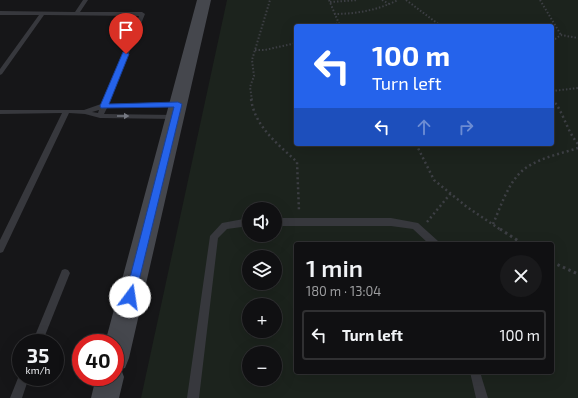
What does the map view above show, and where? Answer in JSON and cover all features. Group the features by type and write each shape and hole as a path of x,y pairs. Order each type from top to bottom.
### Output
{"street":[{"path":"121,334 204,0"},
{"path":"105,398 108,386"}],"lane":[{"path":"76,14 86,0"},
{"path":"0,13 142,14 100,116"},
{"path":"0,73 43,14"},
{"path":"85,112 104,106 177,110"},
{"path":"0,112 67,111 85,112 100,116 177,110"},
{"path":"0,249 67,111"},
{"path":"282,222 391,222 414,226 433,242"},
{"path":"193,398 214,236 225,226 242,223"},
{"path":"41,334 65,273"},
{"path":"476,374 482,398"},
{"path":"16,398 21,386"}],"path":[{"path":"270,0 252,60 254,76 250,87 252,104 258,122 270,137 296,162 300,222"},
{"path":"338,23 329,1 358,0"},
{"path":"382,0 390,4"},
{"path":"334,14 354,14 379,8 398,0"},
{"path":"406,0 438,24"},
{"path":"540,0 561,36"},
{"path":"554,40 561,36 578,38"},
{"path":"255,50 265,50 294,43"},
{"path":"554,91 578,88"},
{"path":"554,101 559,105 569,132 578,144"},
{"path":"573,139 578,139"},
{"path":"417,146 434,180 520,242"},
{"path":"493,224 512,183 519,173 530,165 578,148"},
{"path":"421,231 451,193"},
{"path":"554,263 578,274"}],"shaded area":[{"path":"227,0 578,0 578,398 141,398"}],"route":[{"path":"126,54 104,106 178,104 130,297"}]}
